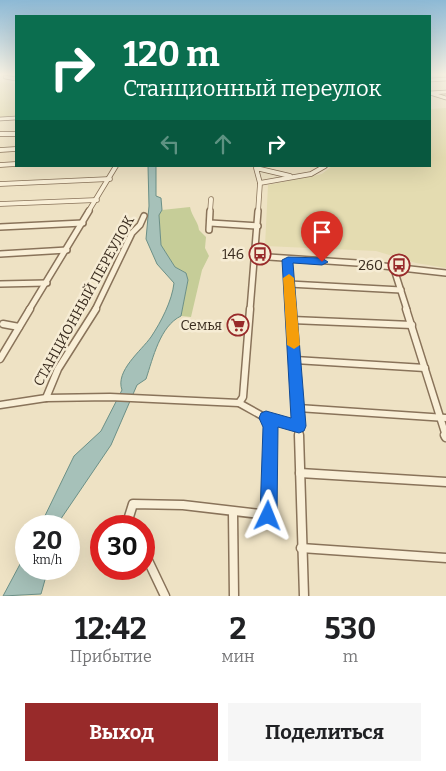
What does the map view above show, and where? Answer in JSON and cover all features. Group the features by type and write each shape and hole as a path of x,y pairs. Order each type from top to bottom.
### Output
{"street":[{"path":"0,119 15,118"},
{"path":"0,134 15,134"},
{"path":"0,150 15,149"},
{"path":"0,165 15,164"},
{"path":"0,359 98,200 116,167"},
{"path":"295,177 255,167 260,182 258,226 243,397 240,403 266,418 299,426"},
{"path":"260,182 318,172 324,167"},
{"path":"0,184 110,178"},
{"path":"209,230 211,199"},
{"path":"0,204 98,200"},
{"name":"СТАНЦИОННЫЙ ПЕРЕУЛОК","path":"46,398 58,369 94,313 132,233 140,225 144,216"},
{"path":"0,228 83,223"},
{"path":"210,223 258,226"},
{"path":"0,254 67,250"},
{"path":"254,256 288,260 393,266 446,273"},
{"path":"288,260 299,426 301,548 304,596"},
{"path":"393,266 443,418 446,437"},
{"path":"0,284 47,283"},
{"path":"289,284 401,290"},
{"path":"292,320 412,326"},
{"path":"1,326 19,327"},
{"path":"295,360 425,368"},
{"name":"СТАНЦИОННЫЙ ПЕРЕУЛОК","path":"0,405 46,398 110,397 240,403"},
{"path":"298,408 443,418"},
{"path":"130,515 133,504 183,505 233,513 268,516 270,427 266,418"},
{"path":"300,473 446,482"},
{"path":"233,513 234,596"},
{"path":"301,548 446,558"},
{"path":"155,575 165,596"}],"shaded area":[{"path":"0,102 15,102 15,116 0,117"},
{"path":"446,108 446,268 416,263 376,251 265,246 268,185 322,174 331,167 431,167 431,109"}],"green space":[{"path":"190,207 199,230 206,237 205,248 209,256 202,270 191,317 181,316 188,280 186,273 175,267 161,245 159,215 162,210"}],"water":[{"path":"148,167 156,167 156,196 161,198 162,210 159,215 161,245 175,267 186,273 188,280 181,316 168,327 158,343 146,379 137,385 111,445 63,515 45,515 74,456 101,431 122,390 122,376 125,369 151,337 166,311 174,283 157,264 146,239 149,206"},
{"path":"15,574 15,580 45,580 41,594 3,596"}],"slow traffic":[{"path":"289,278 294,345"}],"place":[{"name":"146","path":"260,254"},
{"name":"260","path":"399,265"},
{"name":"Семья","path":"238,325"}],"route":[{"path":"268,516 270,427 266,418 299,426 288,260 322,262"}]}
